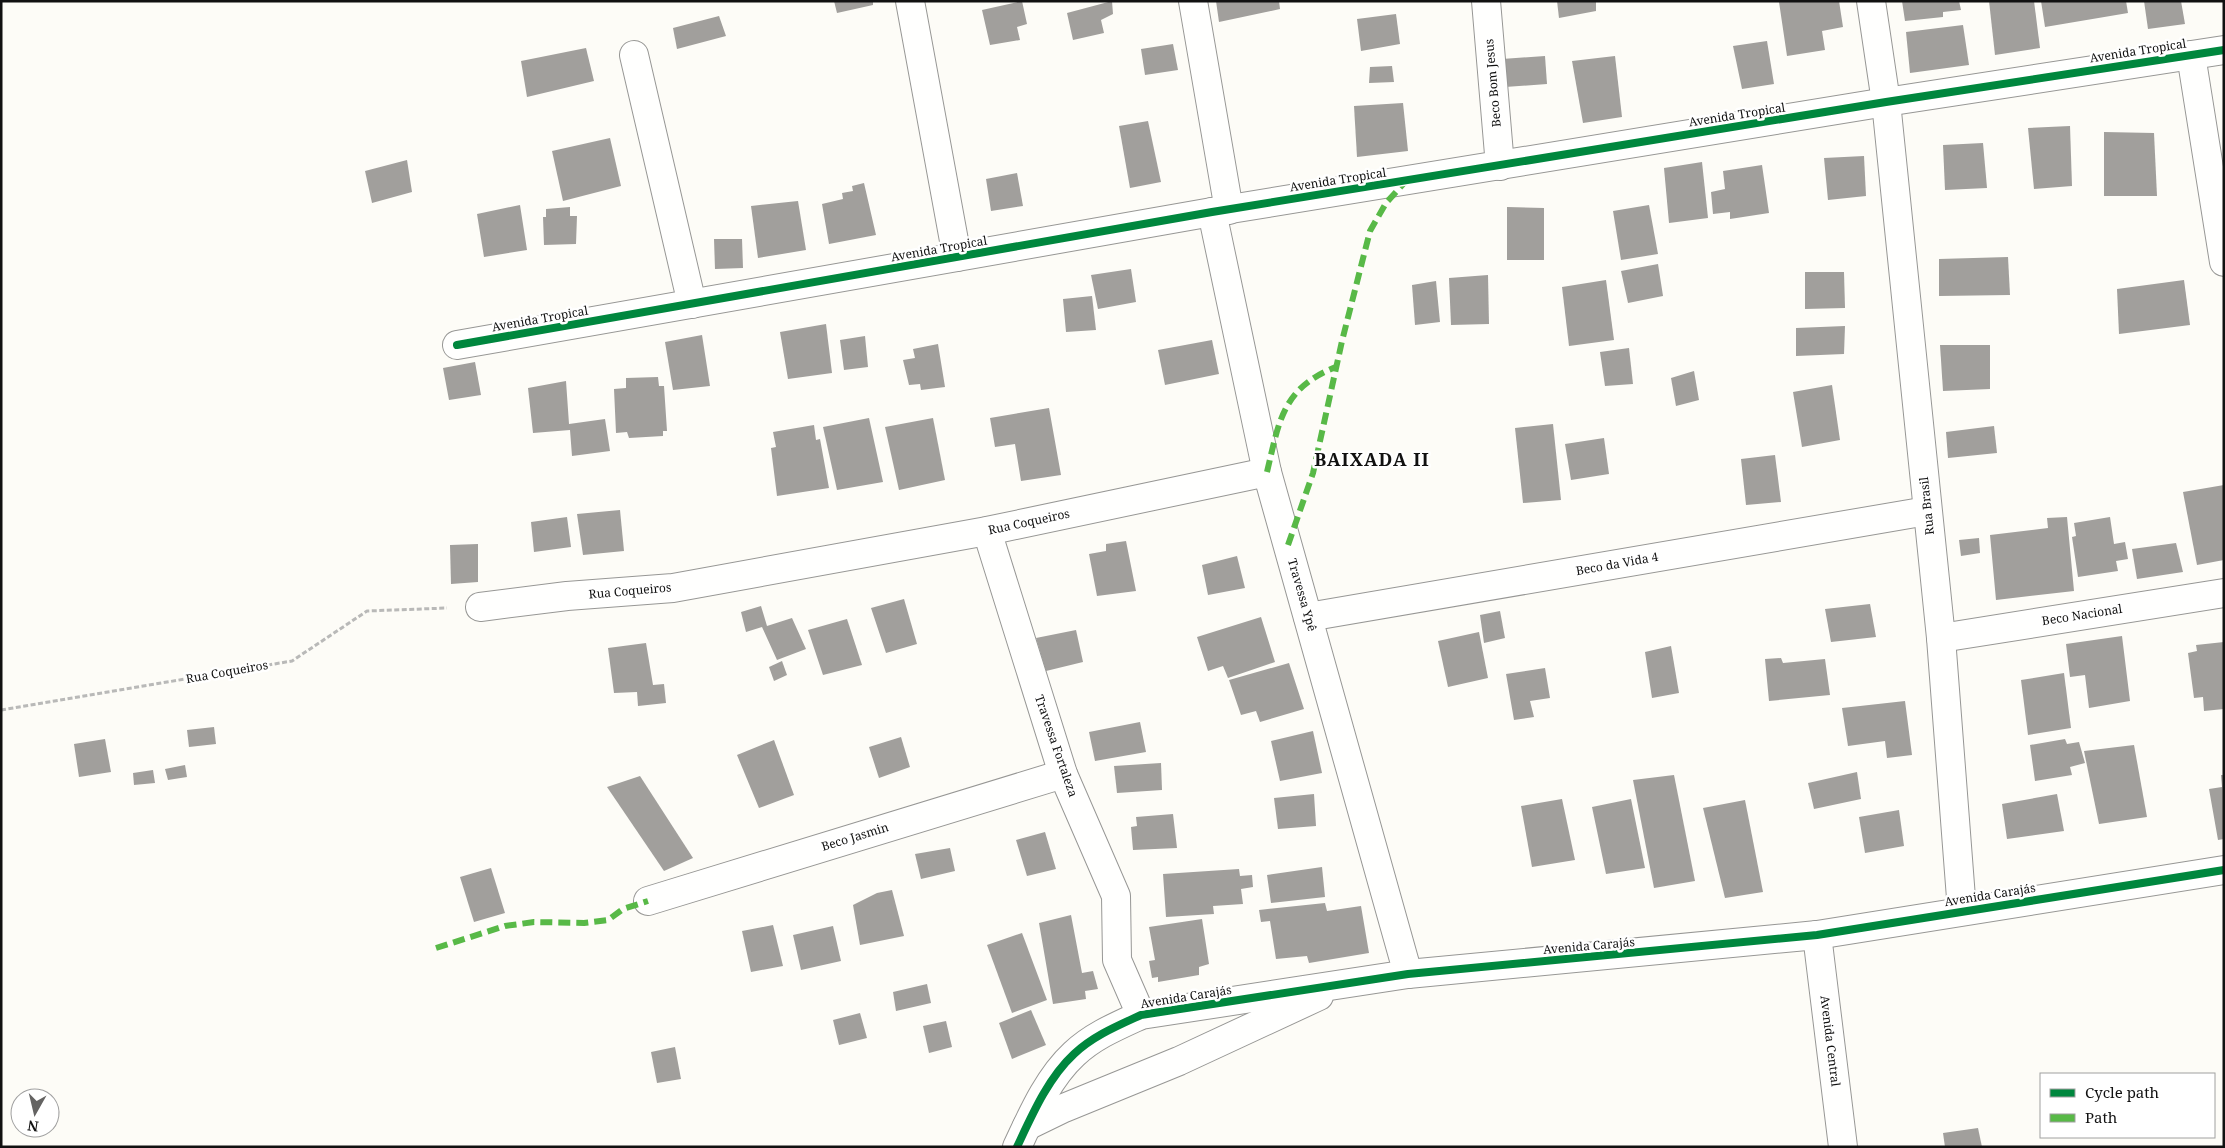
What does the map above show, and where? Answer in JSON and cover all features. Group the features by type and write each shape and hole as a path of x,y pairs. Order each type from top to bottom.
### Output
{"street":[{"path":"910,1 958,257"},
{"name":"Travessa Ypê","path":"1193,1 1221,211 1267,472 1408,974"},
{"name":"Beco Bom Jesus","path":"1486,1 1500,166"},
{"name":"Rua Brasil","path":"1871,1 1886,102 1941,638 1962,911"},
{"name":"Avenida Tropical","path":"458,345 1221,211 1886,102 2224,50"},
{"path":"634,55 692,304"},
{"path":"2191,55 2224,262"},
{"name":"Rua Coqueiros","path":"480,607 567,596 673,588 987,531 1267,472"},
{"name":"Beco da Vida 4","path":"1308,617 1927,511"},
{"name":"Travessa Fortaleza","path":"987,531 1063,774 1116,896 1117,960 1141,1015"},
{"name":"Beco Nacional","path":"1941,638 2224,593"},
{"name":"Beco Jasmin","path":"648,901 1063,774"},
{"name":"Avenida Carajás","path":"1022,1136 1049,1085 1073,1054 1102,1033 1141,1015 1408,974 1817,935 2224,870"},
{"name":"Avenida Central","path":"1817,935 1843,1147"},
{"name":"Avenida Carajás","path":"1022,1136 1064,1108 1179,1061 1348,983"}],"building":[{"path":"834,1 873,1 873,5 837,13"},
{"path":"1022,1 1027,24 1017,27 1020,40 990,45 982,10"},
{"path":"1112,1 1113,14 1101,20 1104,33 1073,40 1067,13"},
{"path":"1216,1 1279,1 1280,9 1219,22"},
{"path":"1557,1 1596,1 1596,11 1559,18"},
{"path":"1839,1 1843,27 1822,31 1825,50 1787,56 1779,2"},
{"path":"1902,1 1959,1 1961,10 1943,12 1943,17 1905,21"},
{"path":"1989,1 2034,1 2040,48 1995,55"},
{"path":"2041,1 2126,1 2128,13 2045,27"},
{"path":"2144,1 2181,1 2185,24 2148,29"},
{"path":"1396,14 1400,44 1361,51 1357,19"},
{"path":"719,16 726,36 677,49 673,28"},
{"path":"1963,25 1969,65 1910,73 1906,32"},
{"path":"1767,41 1774,84 1742,89 1733,46"},
{"path":"1173,44 1178,70 1145,75 1141,49"},
{"path":"586,48 594,81 527,97 521,61"},
{"path":"1545,56 1547,84 1505,87 1502,59"},
{"path":"1615,56 1622,117 1583,123 1572,61"},
{"path":"1392,66 1394,82 1369,83 1370,67"},
{"path":"1403,103 1408,151 1357,157 1354,106"},
{"path":"1148,121 1161,182 1130,188 1119,126"},
{"path":"2070,126 2072,186 2034,189 2028,128"},
{"path":"2104,132 2154,133 2157,196 2104,196"},
{"path":"610,138 621,186 563,201 552,151"},
{"path":"1983,143 1987,188 1945,190 1943,145"},
{"path":"1864,156 1866,196 1828,200 1824,158"},
{"path":"407,160 412,192 372,203 365,171"},
{"path":"1702,162 1708,218 1669,223 1664,168"},
{"path":"1762,165 1769,213 1730,219 1730,212 1713,214 1711,192 1725,189 1723,171"},
{"path":"1017,173 1023,206 991,211 986,179"},
{"path":"864,183 876,235 829,244 822,204 843,199 842,193 853,191 852,186"},
{"path":"798,201 806,250 758,258 751,206"},
{"path":"520,205 527,250 484,257 477,214"},
{"path":"1649,205 1658,254 1621,260 1613,211"},
{"path":"570,207 570,216 577,216 576,244 544,245 543,217 546,217 546,209"},
{"path":"1507,207 1544,208 1544,260 1507,260"},
{"path":"714,239 742,239 743,268 715,269"},
{"path":"2008,257 2010,295 1939,296 1939,259"},
{"path":"1658,264 1663,296 1628,303 1621,271"},
{"path":"1131,269 1136,302 1098,309 1091,275"},
{"path":"1805,272 1844,272 1845,308 1805,309"},
{"path":"1488,275 1489,324 1451,325 1449,278"},
{"path":"1606,280 1614,340 1569,346 1562,287"},
{"path":"2184,280 2190,325 2119,334 2117,289"},
{"path":"1436,281 1440,322 1415,325 1412,285"},
{"path":"1092,296 1096,330 1066,332 1063,299"},
{"path":"826,324 832,373 788,379 780,332"},
{"path":"1845,326 1844,354 1796,356 1796,328"},
{"path":"702,335 710,386 673,390 665,342"},
{"path":"865,336 868,367 844,370 840,340"},
{"path":"1212,340 1219,374 1165,385 1158,350"},
{"path":"938,344 945,387 921,390 920,384 909,385 903,360 915,358 913,349"},
{"path":"1940,345 1990,345 1990,389 1943,391"},
{"path":"1629,348 1633,384 1605,386 1600,352"},
{"path":"475,362 481,395 449,400 443,368"},
{"path":"1694,371 1699,400 1676,406 1671,378"},
{"path":"658,377 659,386 664,386 667,431 663,431 663,436 629,438 627,432 616,433 614,389 626,388 626,378"},
{"path":"566,381 569,424 605,419 610,451 572,456 570,430 533,433 528,388"},
{"path":"1832,385 1840,440 1802,447 1793,392"},
{"path":"1049,408 1061,475 1021,481 1015,444 995,447 990,418"},
{"path":"869,418 883,482 837,490 823,427"},
{"path":"933,418 945,480 899,490 885,427"},
{"path":"1553,424 1561,500 1523,503 1515,428"},
{"path":"814,425 816,440 820,439 829,488 777,496 771,448 776,447 773,432"},
{"path":"1994,426 1997,453 1948,458 1946,432"},
{"path":"1604,438 1609,474 1571,480 1565,444"},
{"path":"1775,455 1781,502 1746,505 1741,459"},
{"path":"2224,485 2224,560 2197,565 2183,492"},
{"path":"620,510 624,551 583,555 577,514"},
{"path":"567,517 571,547 534,552 531,522"},
{"path":"2067,517 2074,591 1996,600 1990,535 2048,528 2047,518"},
{"path":"2110,517 2114,544 2125,542 2128,559 2116,561 2118,571 2078,577 2072,537 2076,536 2074,523"},
{"path":"1979,538 1980,553 1961,556 1959,540"},
{"path":"1126,541 1136,591 1097,596 1089,554 1106,551 1106,544"},
{"path":"2176,543 2183,572 2137,579 2132,549"},
{"path":"478,544 478,582 451,584 450,545"},
{"path":"1237,556 1245,588 1208,595 1202,565"},
{"path":"904,599 917,644 886,653 871,608"},
{"path":"1870,604 1876,637 1831,642 1825,609"},
{"path":"761,606 767,626 792,618 806,649 777,660 762,627 746,632 741,612"},
{"path":"1500,611 1505,638 1484,643 1480,615"},
{"path":"1261,617 1275,662 1228,678 1223,666 1208,671 1197,637"},
{"path":"847,619 862,665 823,675 808,630"},
{"path":"1076,630 1083,662 1046,671 1036,638"},
{"path":"1479,632 1488,678 1448,687 1438,641"},
{"path":"2122,636 2130,701 2089,708 2085,675 2070,677 2066,644"},
{"path":"2224,642 2224,709 2204,711 2203,697 2194,698 2188,653 2197,651 2196,645"},
{"path":"646,643 653,685 664,684 666,703 638,706 637,692 614,693 608,648"},
{"path":"1671,646 1679,693 1652,698 1645,652"},
{"path":"1781,658 1783,663 1825,659 1830,695 1769,701 1765,659"},
{"path":"782,661 787,675 774,681 769,667"},
{"path":"1289,663 1304,709 1260,722 1256,711 1241,715 1229,680"},
{"path":"1545,668 1550,698 1530,701 1534,717 1514,720 1506,674"},
{"path":"2064,673 2071,728 2028,735 2021,680"},
{"path":"1905,701 1912,755 1887,758 1885,741 1848,746 1842,708"},
{"path":"1140,722 1146,752 1095,761 1089,732"},
{"path":"214,727 216,744 189,747 187,730"},
{"path":"1313,731 1322,773 1280,781 1271,741"},
{"path":"901,737 910,767 879,778 869,747"},
{"path":"105,739 111,772 79,777 74,744"},
{"path":"2065,739 2067,744 2079,742 2085,763 2070,767 2072,775 2035,781 2030,745"},
{"path":"774,740 794,795 759,808 737,755"},
{"path":"2134,745 2147,817 2099,824 2084,751"},
{"path":"1161,763 1162,790 1117,793 1114,766"},
{"path":"185,765 187,777 168,780 165,769"},
{"path":"153,770 155,783 134,785 133,773"},
{"path":"1857,772 1861,799 1814,809 1808,783"},
{"path":"1674,775 1695,881 1654,888 1633,780"},
{"path":"2221,775 2224,775 2224,839 2218,840 2209,789 2222,787"},
{"path":"640,776 693,858 664,871 607,787"},
{"path":"1314,794 1316,826 1278,829 1274,798"},
{"path":"2057,794 2064,831 2007,839 2002,804"},
{"path":"1562,799 1575,860 1532,867 1521,806"},
{"path":"1631,799 1645,868 1606,874 1592,807"},
{"path":"1745,800 1763,892 1725,898 1703,808"},
{"path":"1899,810 1904,846 1865,853 1859,817"},
{"path":"1173,814 1177,848 1133,850 1131,827 1137,826 1136,817"},
{"path":"1045,832 1056,869 1027,876 1016,840"},
{"path":"950,848 955,871 921,879 915,854"},
{"path":"1322,867 1325,897 1271,903 1267,875"},
{"path":"491,868 505,913 474,922 460,877"},
{"path":"1239,869 1240,876 1252,875 1253,887 1241,889 1243,904 1213,906 1214,914 1166,917 1163,874"},
{"path":"892,890 904,936 860,945 853,905 877,893"},
{"path":"1325,903 1327,911 1361,906 1369,953 1309,963 1307,956 1276,959 1270,921 1261,922 1259,910"},
{"path":"1071,915 1082,973 1093,971 1098,989 1085,991 1086,999 1053,1004 1039,923"},
{"path":"1202,919 1209,964 1199,967 1199,975 1158,982 1158,977 1152,978 1149,961 1155,960 1149,927"},
{"path":"773,925 783,966 751,972 742,931"},
{"path":"833,926 841,961 801,970 793,935"},
{"path":"1022,933 1047,1000 1012,1013 987,945"},
{"path":"927,984 931,1003 896,1011 893,992"},
{"path":"1031,1010 1046,1045 1012,1059 999,1023"},
{"path":"860,1013 867,1038 839,1045 833,1020"},
{"path":"946,1021 952,1047 929,1053 923,1026"},
{"path":"675,1047 681,1079 657,1083 651,1052"},
{"path":"1978,1128 1982,1147 1945,1147 1943,1133"}],"marked path":[{"path":"1288,545 1313,473 1342,341 1370,231 1386,203 1406,181"},
{"path":"1267,472 1280,422 1294,396 1304,385 1318,375 1336,367"},
{"path":"436,948 505,926 534,922 584,923 608,920 623,909 648,901"}],"cycle path":[{"path":"457,345 1212,212 1886,102 2224,50"},
{"path":"1017,1147 1041,1097 1056,1074 1074,1054 1114,1027 1141,1015 1408,974 1817,935 2224,870"}],"district":[{"name":"BAIXADA II","path":"1372,460"}]}
